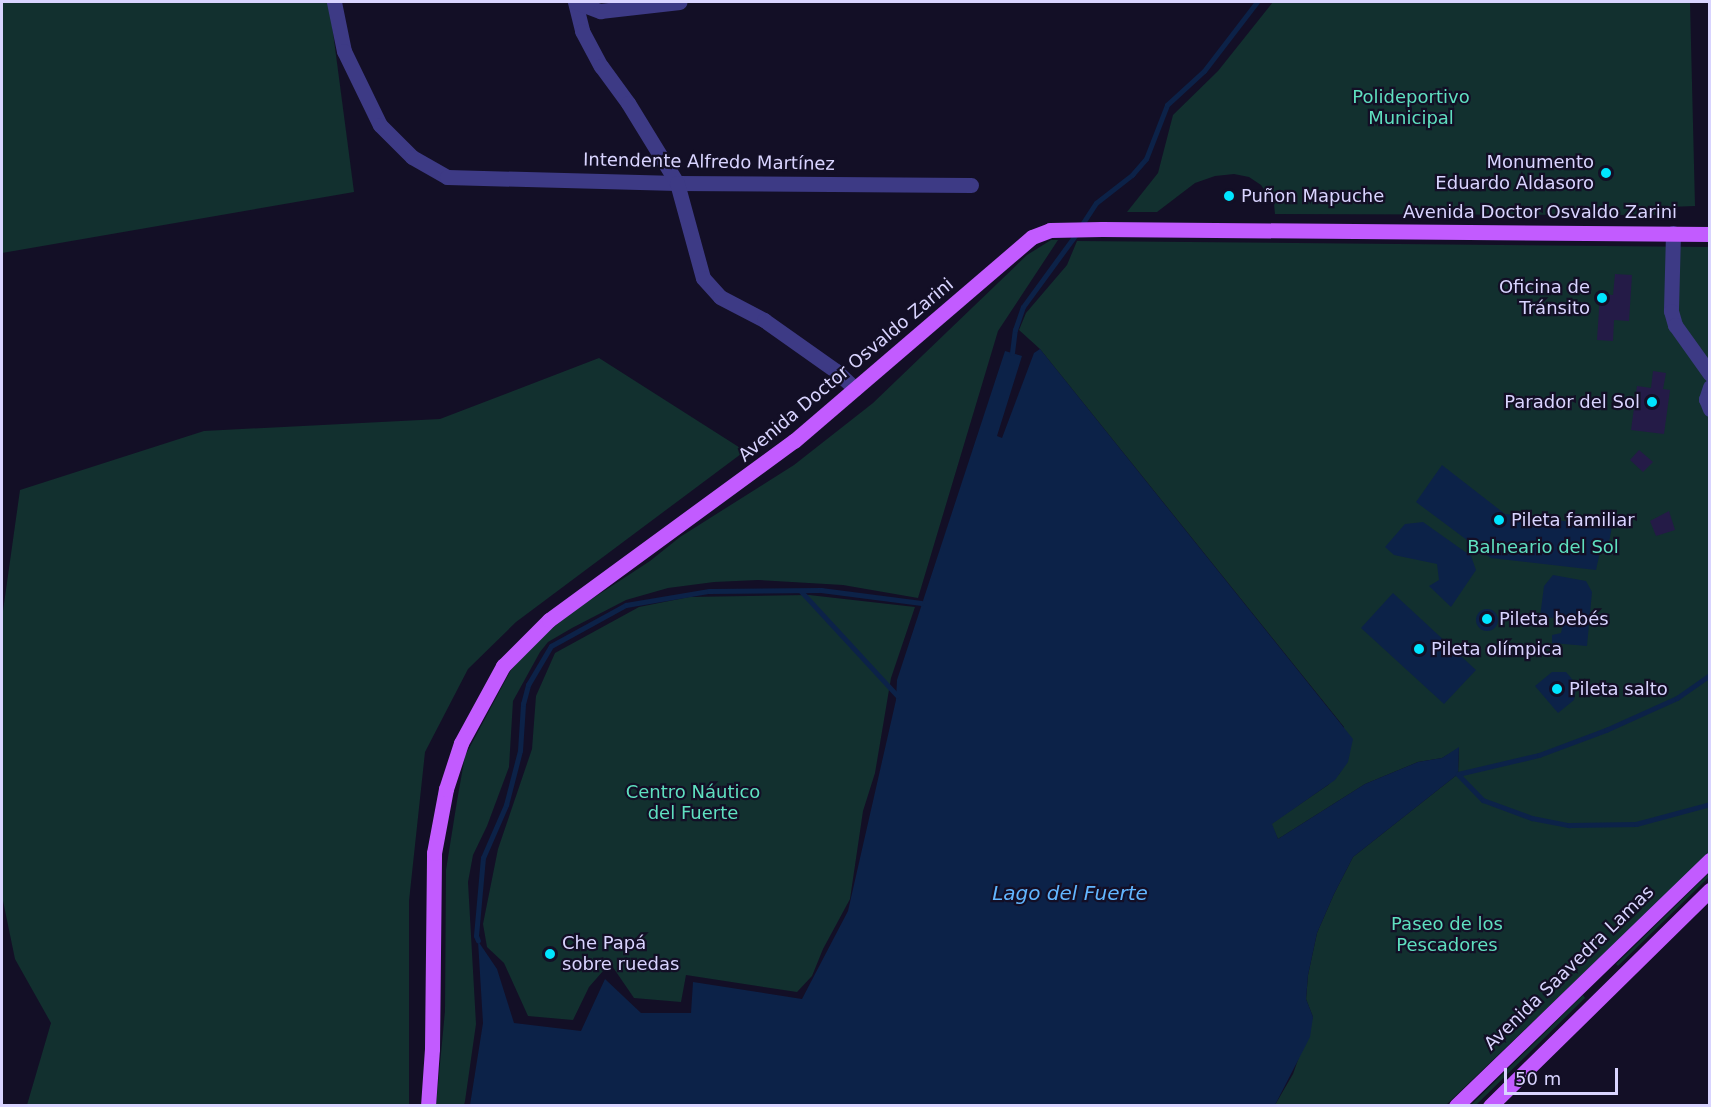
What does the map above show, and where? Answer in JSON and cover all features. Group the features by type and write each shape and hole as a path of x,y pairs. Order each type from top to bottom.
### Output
{"main road":[{"name":"Avenida Doctor Osvaldo Zarini","path":"428,1106 432,1037 434,853 446,789 461,742 503,666 549,620 746,478 951,309 1025,242 1040,233 1061,229 1710,234"},
{"name":"Avenida Saavedra Lamas","path":"1456,1106 1710,860"},
{"path":"1490,1106 1710,890"}],"street":[{"name":"Intendente Alfredo Martínez","path":"334,2 344,51 380,124 412,157 447,177 677,183 971,184"},
{"path":"576,2 600,11 679,2"},
{"path":"576,2 582,31 601,66 628,103 677,183 703,278 720,297 764,320 836,371 855,389"},
{"path":"1673,232 1671,311 1675,326 1710,374"},
{"path":"1710,387 1706,399 1710,409"}],"green space":[{"path":"2,2 329,2 354,192 2,253"},
{"name":"Polideportivo Municipal","path":"1273,2 1690,2 1695,206 1668,207 1658,215 1275,214 1274,204 1261,185 1249,177 1234,174 1215,176 1195,183 1157,212 1127,212 1158,173 1173,115 1218,71"},
{"path":"1051,240 1058,240 998,331 918,598 843,585 758,580 714,582 668,588 626,600 548,642 540,652 513,701 509,767 487,826 473,855 468,882 476,1024 465,1101 464,1105 436,1106 445,1011 446,870 457,801 465,756 511,670 535,642 575,610 650,561 680,537 794,465 873,403 1027,255"},
{"path":"1077,241 1709,247 1709,853 1446,1105 1275,1105 1293,1074 1313,1017 1306,999 1308,975 1317,933 1353,857 1458,774 1459,748 1442,758 1418,762 1365,784 1278,839 1271,824 1328,785 1340,773 1344,727 1040,349 1019,330 1026,313 1067,265"},
{"path":"599,358 745,451 516,622 468,669 425,752 409,901 409,1105 27,1105 51,1023 15,959 2,896 2,618 20,490 204,431 440,419"},
{"name":"Centro Náutico del Fuerte","path":"809,595 915,607 891,678 875,773 863,811 850,899 823,949 812,976 797,992 686,975 681,1002 634,998 610,963 589,987 573,1020 528,1016 504,963 487,947 483,924 498,849 532,749 536,696 555,653 639,607 689,597"},
{"path":"1709,873 1709,877 1618,966 1616,964"},
{"path":"1583,995 1585,998 1476,1105 1471,1105"}],"water":[{"name":"Lago del Fuerte","path":"1040,349 1353,739 1348,762 1335,780 1272,824 1278,839 1365,784 1418,762 1442,758 1459,747 1458,774 1353,857 1317,933 1308,975 1306,999 1313,1017 1310,1037 1275,1105 470,1105 483,1023 478,941 497,969 514,1023 581,1031 605,979 641,1013 691,1013 693,982 802,999 848,911 896,700 897,680 1005,351 1022,356 997,436 1002,438 1034,353"},
{"name":"Pileta familiar","path":"1442,465 1505,514 1612,527 1607,552 1600,552 1596,570 1491,558 1416,502"},
{"path":"1423,522 1471,556 1476,570 1451,607 1429,586 1439,580 1437,564 1394,555 1385,547 1405,524"},
{"path":"1553,575 1586,581 1592,592 1587,646 1552,643 1552,635 1561,633 1563,624 1556,618 1540,617 1544,586"},
{"name":"Pileta olímpica","path":"1393,593 1476,670 1444,704 1361,628"},
{"name":"Pileta bebés","path":"1483,609 1491,609 1498,616 1498,624 1491,631 1483,631 1476,624 1476,616"},
{"name":"Pileta salto","path":"1552,672 1566,672 1577,685 1574,700 1558,713 1535,686"}],"building":[{"path":"1615,274 1632,275 1629,321 1614,320 1613,341 1597,340 1600,294 1613,295"},
{"name":"Parador del Sol","path":"1653,371 1666,373 1663,389 1670,390 1664,434 1631,430 1637,386 1651,388"},
{"path":"1639,450 1653,462 1643,472 1630,460"},
{"path":"1669,511 1675,530 1656,536 1650,521"}],"waterway":[{"path":"1081,226 1096,203 1132,175 1146,159 1167,105 1204,71 1257,2"},
{"path":"1012,353 1015,330 1023,307 1077,233"},
{"path":"478,941 476,936 483,858 506,805 520,751 523,704 528,685 551,646 626,605 709,591 821,590 921,603"},
{"path":"801,591 897,695"},
{"path":"1458,774 1539,755 1606,730 1677,698 1710,675"},
{"path":"1458,774 1483,800 1532,818 1569,825 1636,824 1710,804"}],"place":[{"name":"Monumento Eduardo Aldasoro","path":"1606,173"},
{"name":"Puñon Mapuche","path":"1229,196"},
{"name":"Oficina de Tránsito","path":"1602,298"},
{"name":"Parador del Sol","path":"1652,402"},
{"name":"Pileta familiar","path":"1499,520"},
{"name":"Pileta bebés","path":"1487,619"},
{"name":"Pileta olímpica","path":"1419,649"},
{"name":"Pileta salto","path":"1557,689"},
{"name":"Che Papá sobre ruedas","path":"550,954"}],"park label":[{"name":"Balneario del Sol","path":"1543,547"},
{"name":"Paseo de los Pescadores","path":"1447,935"}]}
